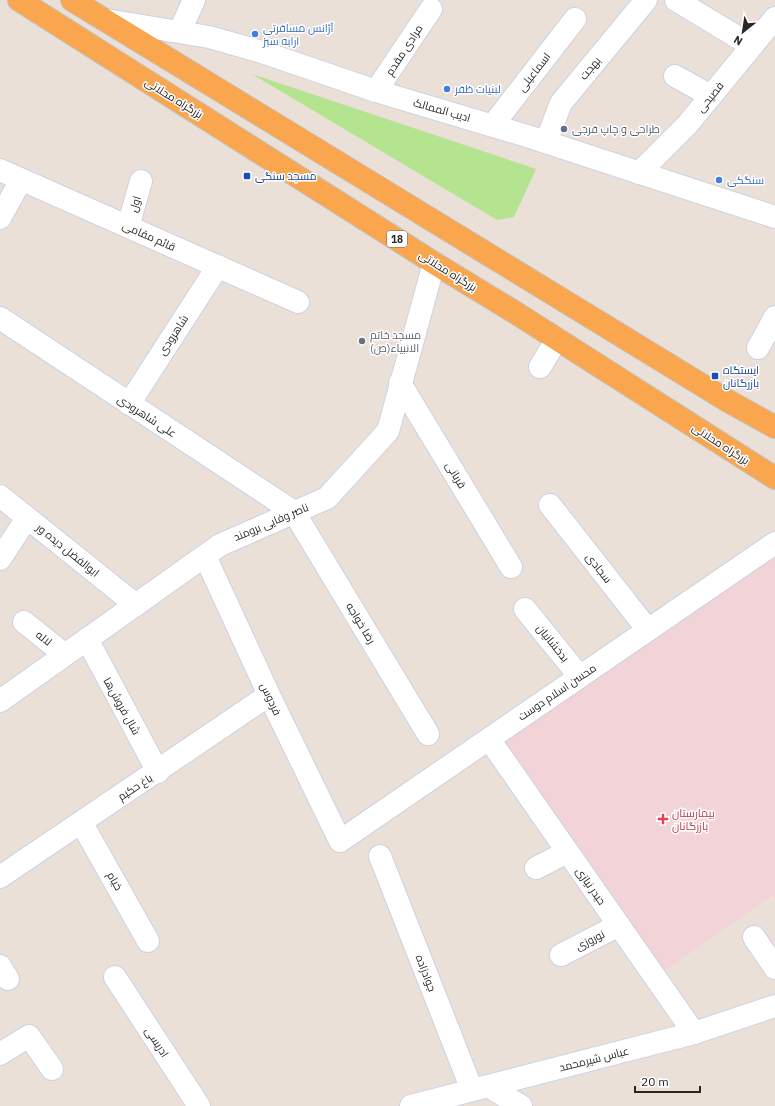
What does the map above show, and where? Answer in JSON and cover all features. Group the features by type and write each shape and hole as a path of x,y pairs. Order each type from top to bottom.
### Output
{"highway":[{"name":"بزرگراه محلاتی","path":"18,0 434,263 769,471"},
{"path":"72,0 728,401 775,427"}],"street":[{"path":"180,31 194,0"},
{"name":"بهجت","path":"546,142 561,104 646,0"},
{"path":"676,0 752,46"},
{"name":"مرادی مقدم","path":"376,91 431,9"},
{"name":"فصیحی","path":"639,172 687,125 775,18"},
{"name":"اسماعیلی","path":"493,125 575,19"},
{"name":"ادیب الممالک","path":"106,20 209,36 262,52 376,91 493,125 775,217"},
{"path":"675,76 710,96"},
{"name":"قائم مقامی","path":"0,170 298,302"},
{"path":"0,218 21,180"},
{"name":"اول","path":"128,226 141,181"},
{"name":"ناصر وفایی برومند","path":"0,702 64,654 220,545 327,498 388,431 434,263"},
{"name":"شاهرودی","path":"129,404 218,266"},
{"path":"758,348 775,316"},
{"name":"علی شاهرودی","path":"0,318 294,512"},
{"path":"540,367 557,339"},
{"name":"قربانی","path":"400,383 511,567"},
{"name":"ابوالفضل دیده ور","path":"0,496 136,605"},
{"name":"سجادی","path":"550,505 648,630"},
{"name":"رضا خواجه","path":"294,512 428,734"},
{"path":"0,559 27,518"},
{"name":"محسن اسلام دوست","path":"340,841 775,543"},
{"name":"فردوس","path":"205,556 269,695 340,841"},
{"name":"بدخشانیان","path":"525,609 580,677"},
{"name":"لاله","path":"24,622 64,654"},
{"name":"شال فروش‌ها","path":"87,639 158,772"},
{"name":"باغ حکیم","path":"0,877 158,772 269,695"},
{"name":"حیدر نیازی","path":"489,739 694,1034"},
{"name":"خیام","path":"81,822 148,940"},
{"path":"536,868 567,852"},
{"name":"جوادزاده","path":"380,856 480,1088"},
{"name":"نوروزی","path":"561,955 618,925"},
{"path":"754,937 775,968"},
{"name":"ادریسی","path":"115,977 199,1106"},
{"name":"عباس شیرمحمد","path":"411,1106 694,1034 775,1006"},
{"path":"0,1054 29,1036 52,1069"},
{"path":"480,1088 521,1106"}],"shaded area":[{"name":"بیمارستان بازرگانان","path":"775,548 775,900 773,895 660,974 498,744"}],"green space":[{"path":"252,74 536,169 514,217 497,220"}],"place":[{"name":"آژانس مسافرتی ارابه سبز","path":"255,34"},
{"name":"لبنیات ظفر","path":"447,89"},
{"name":"طراحی و چاپ فرجی","path":"564,129"},
{"name":"مسجد سنگی","path":"247,176"},
{"name":"سنگکی","path":"719,180"},
{"name":"مسجد خاتم الانبیاء(ص)","path":"362,341"},
{"name":"ایستگاه بازرگانان","path":"715,376"},
{"name":"بیمارستان بازرگانان","path":"663,819"}]}
